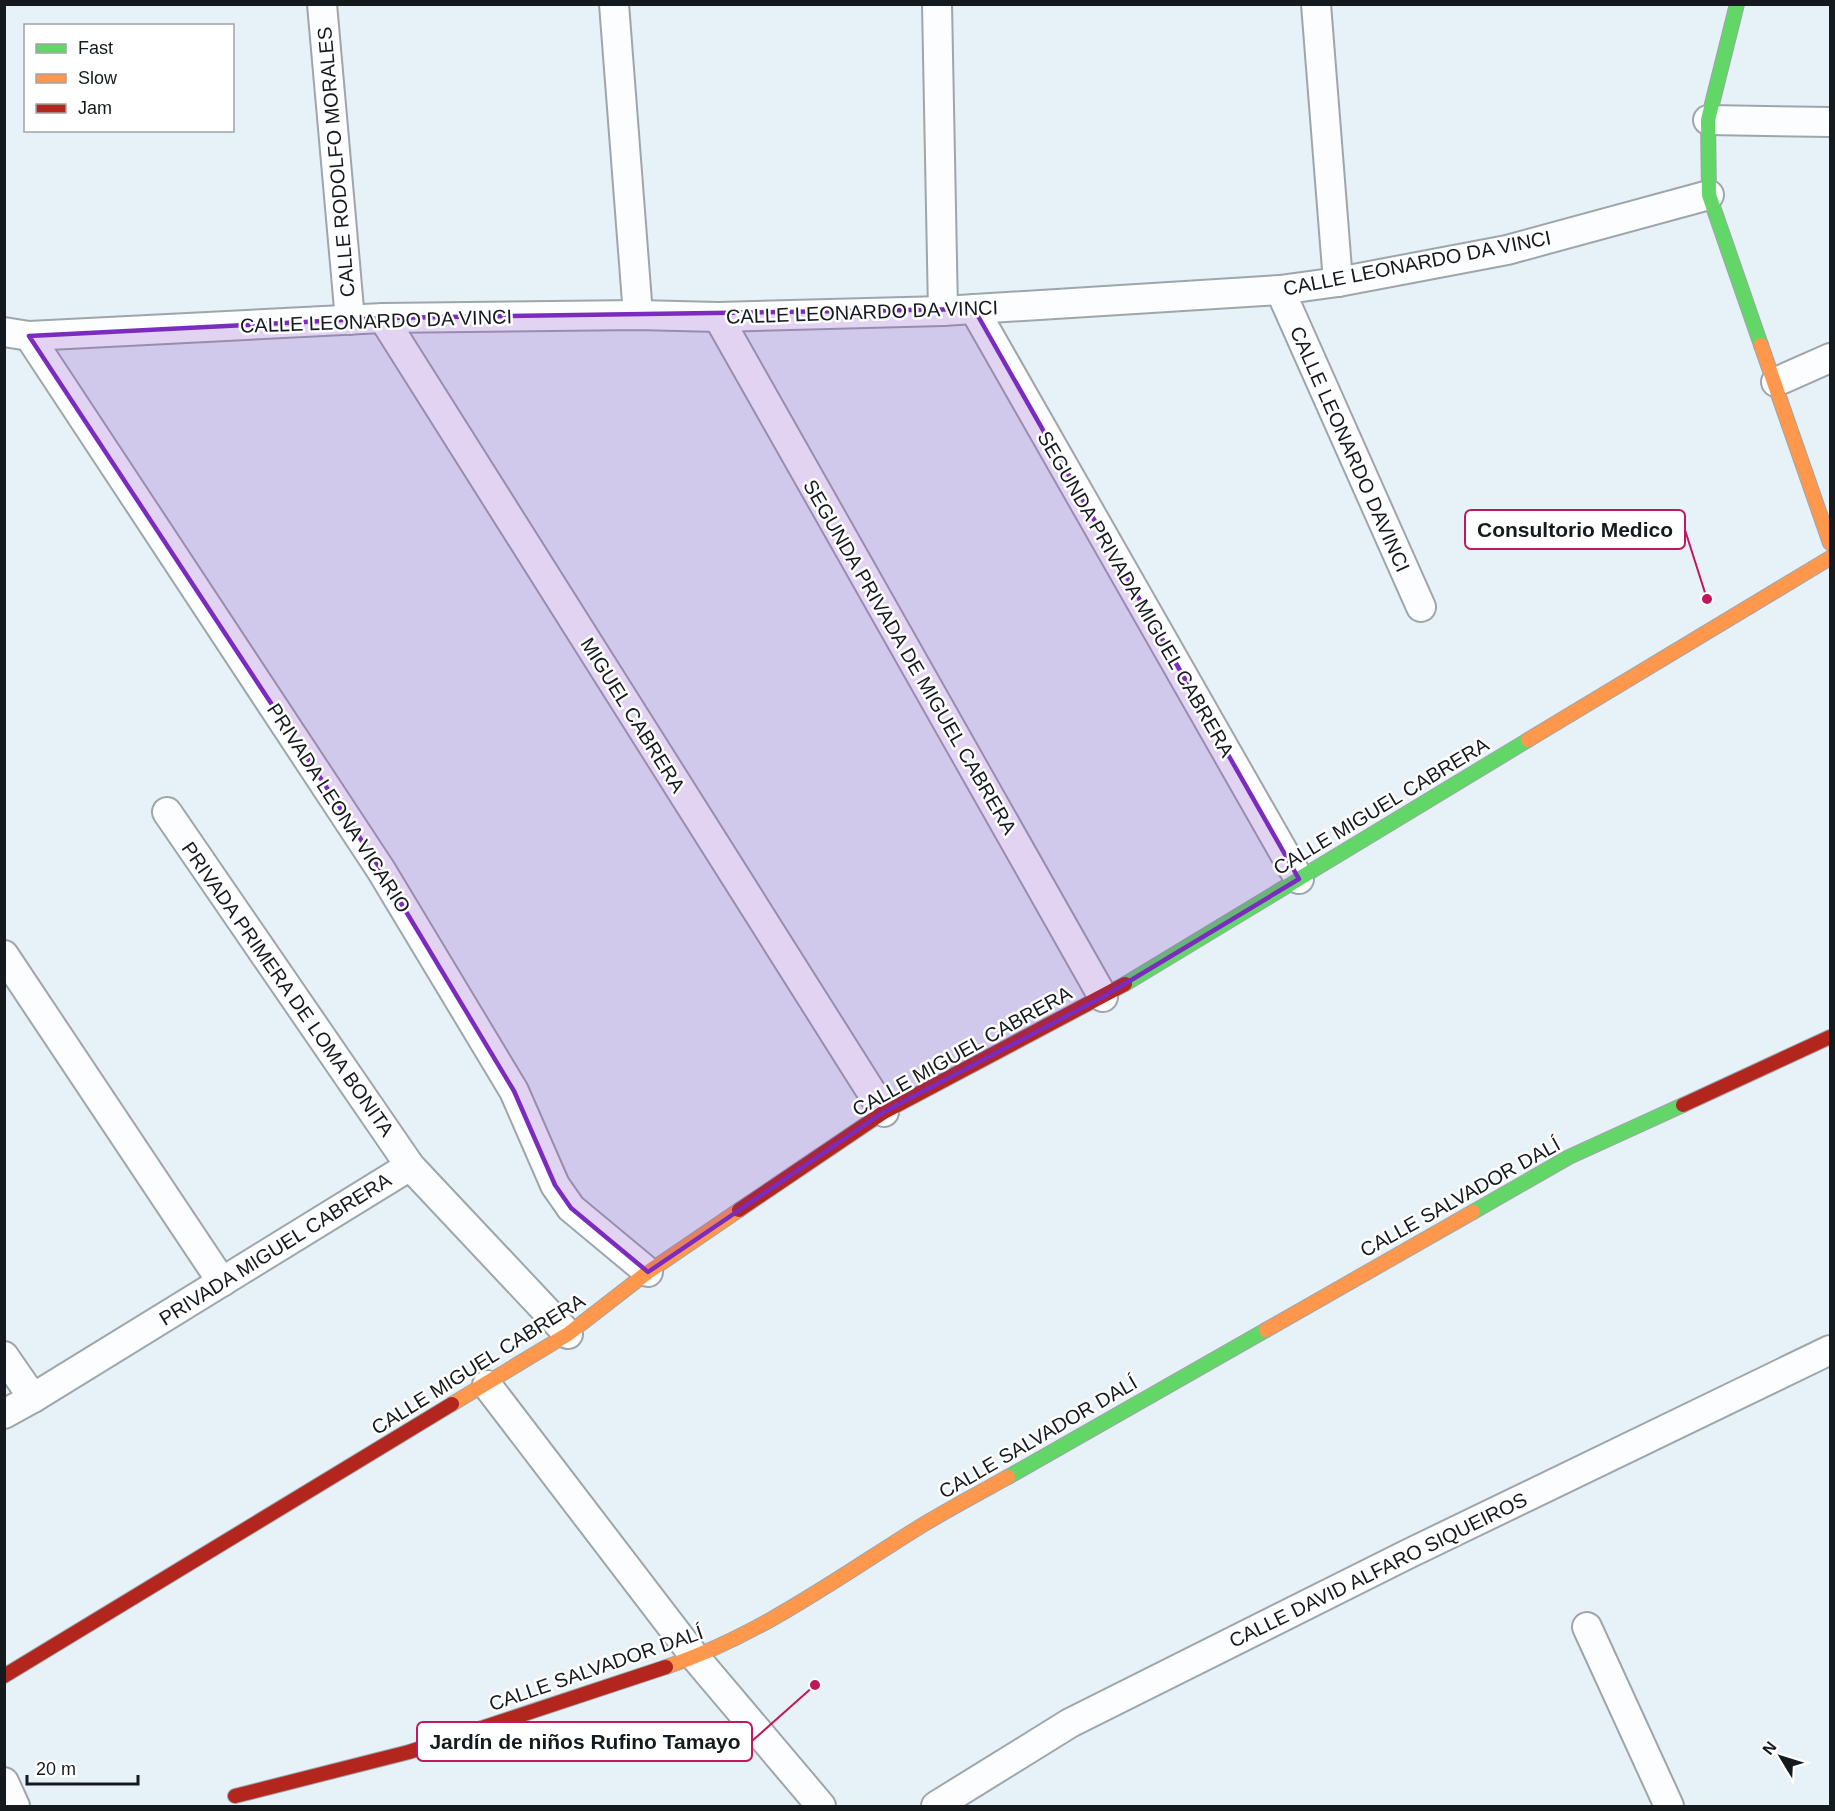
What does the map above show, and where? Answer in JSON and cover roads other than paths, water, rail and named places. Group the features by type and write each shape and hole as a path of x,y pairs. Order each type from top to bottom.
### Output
{"street":[{"name":"CALLE RODOLFO MORALES","path":"322,4 350,320"},
{"path":"614,4 638,315"},
{"path":"937,4 943,311"},
{"path":"1316,4 1338,282"},
{"path":"1737,4 1708,120 1709,195 1776,382 1830,543"},
{"path":"1708,120 1830,122"},
{"name":"CALLE LEONARDO DA VINCI","path":"17,334 383,318 638,315 718,317 943,311 1280,290 1338,282 1508,250 1709,195"},
{"name":"CALLE LEONARDO DAVINCI","path":"1280,290 1421,607"},
{"name":"SEGUNDA PRIVADA MIGUEL CABRERA","path":"974,309 1299,879"},
{"name":"SEGUNDA PRIVADA DE MIGUEL CABRERA","path":"718,317 1103,997"},
{"name":"MIGUEL CABRERA","path":"383,318 884,1112"},
{"name":"PRIVADA LEONA VICARIO","path":"17,334 381,870 514,1091 555,1185 571,1208 648,1272"},
{"path":"1776,382 1830,358"},
{"name":"CALLE MIGUEL CABRERA","path":"4,1676 568,1335 648,1272 884,1112 1103,997 1830,558"},
{"name":"PRIVADA PRIMERA DE LOMA BONITA","path":"166,812 410,1166"},
{"path":"4,955 222,1282"},
{"name":"CALLE SALVADOR DALÍ","path":"235,1796 409,1752 695,1657 789,1610 922,1525 1569,1158 1830,1037"},
{"name":"PRIVADA MIGUEL CABRERA","path":"4,1414 410,1166 568,1335"},
{"name":"CALLE DAVID ALFARO SIQUEIROS","path":"936,1806 1081,1718 1407,1554 1830,1350"},
{"path":"4,1356 33,1398"},
{"path":"487,1385 695,1657 821,1806"},
{"path":"1587,1627 1669,1806"},
{"path":"4,1782 15,1806"}],"place":[{"name":"Consultorio Medico","path":"1707,599"},
{"name":"Jardín de niños Rufino Tamayo","path":"815,1685"}]}
